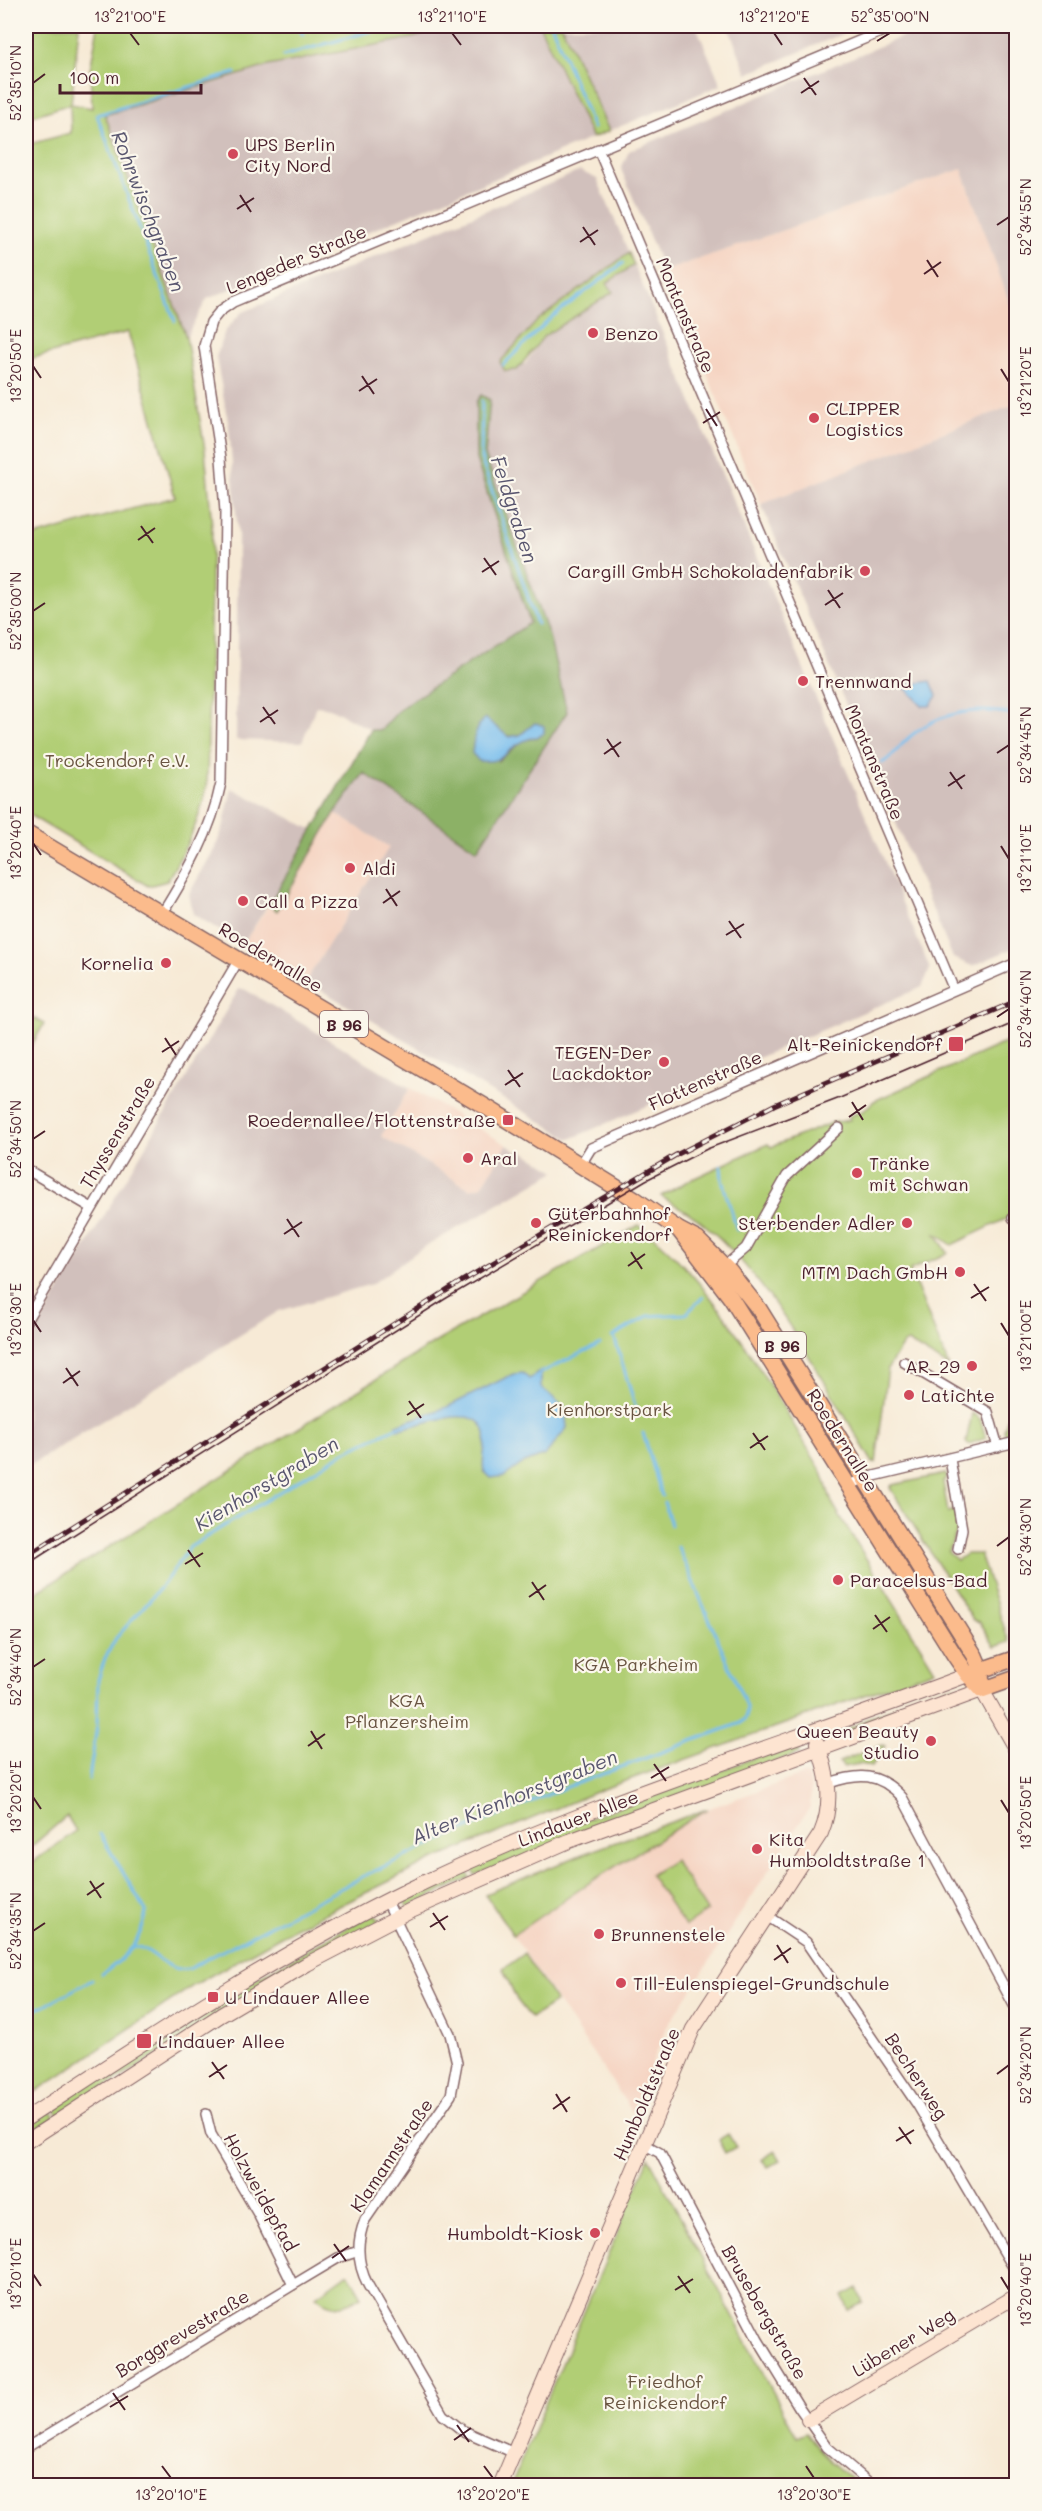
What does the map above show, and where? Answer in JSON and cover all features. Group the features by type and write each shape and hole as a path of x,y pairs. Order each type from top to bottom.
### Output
{"main road":[{"name":"Roedernallee","path":"26,833 491,1110 698,1240 725,1266 759,1309 975,1656 974,1673"},
{"name":"Roedernallee","path":"679,1230 731,1298 848,1485 974,1673"},
{"name":"Lindauer Allee","path":"26,2119 234,1984 387,1900 572,1820 1017,1658"},
{"name":"B 96","path":"974,1673 982,1690"},
{"name":"Lindauer Allee","path":"26,2142 220,2014 307,1964 395,1918 569,1841 1017,1678"},
{"path":"982,1690 1017,1750"},
{"name":"Humboldtstraße","path":"500,2486 693,2029 821,1833 829,1806 829,1782 814,1732"},
{"name":"Lübener Weg","path":"808,2420 1017,2296"}],"street":[{"name":"Lengeder Straße","path":"162,914 212,823 221,783 225,512 221,458 204,361 204,346 211,322 220,311 233,302 895,26"},
{"name":"Montanstraße","path":"598,149 954,990"},
{"name":"Thyssenstraße","path":"26,1321 238,961"},
{"name":"Flottenstraße","path":"580,1166 591,1148 1017,963"},
{"path":"725,1266 746,1248 787,1176 839,1128"},
{"path":"26,1169 92,1208"},
{"path":"904,1362 988,1412 998,1447"},
{"path":"848,1485 1017,1442"},
{"path":"950,1459 962,1529 958,1549"},
{"path":"829,1782 852,1776 872,1776 890,1785 902,1797 1017,2009"},
{"name":"Klamannstraße","path":"387,1900 450,2034 457,2055 457,2070 448,2101 365,2220 359,2251 366,2280 443,2415 466,2433 514,2453"},
{"name":"Becherweg","path":"767,1916 806,1942 917,2104 1017,2272"},
{"name":"Holzweidepfad","path":"206,2114 211,2134 255,2207 293,2285"},
{"name":"Brusebergstraße","path":"644,2144 660,2153 758,2340 808,2420 827,2447 873,2486"},
{"name":"Borggrevestraße","path":"26,2448 338,2258 359,2251"}],"shaded area":[{"path":"451,26 540,26 592,138 207,299 186,337 105,115 268,66 412,38"},
{"path":"562,26 696,26 721,85 609,131"},
{"path":"728,26 861,26 747,74"},
{"path":"928,26 1016,26 1016,321 962,169 664,271 621,169 629,151"},
{"path":"962,169 1016,321 1016,404 761,504 664,271"},
{"path":"580,171 597,179 629,253 538,320 500,363 525,364 544,336 613,292 607,283 634,265 930,969 922,987 570,1139 306,981 389,847 335,813 364,773 477,850 549,636 485,455 490,400 476,402 476,459 530,623 402,707 381,730 371,730 330,708 316,706 302,742 236,740 238,536 229,427 216,357 225,331 241,313"},
{"path":"1016,404 1016,947 972,966 953,958 761,504"},
{"path":"232,788 315,831 243,944 193,914 189,894 215,848 223,828"},
{"path":"335,813 389,847 306,981 243,944 269,905 277,910"},
{"path":"239,989 244,989 410,1088 381,1136 470,1189 482,1186 507,1145 519,1153 521,1150 556,1171 418,1251 372,1284 279,1311 26,1468 26,1347"},
{"path":"410,1088 507,1145 482,1186 470,1189 381,1136"},
{"name":"Till-Eulenspiegel-Grundschule","path":"805,1774 811,1786 810,1807 665,2030 633,2113 513,1935 592,1881 707,1809"}],"green space":[{"name":"Trockendorf e.V.","path":"26,26 79,26 71,104 92,108 90,70 98,26 451,26 412,38 268,66 105,115 186,337 205,450 212,526 207,785 191,835 167,881 148,886 26,813 26,538 175,497 128,332 26,360 26,145 71,133 70,104 26,118"},
{"path":"540,26 562,26 609,131 592,138"},
{"path":"629,253 634,265 607,283 613,292 544,336 517,370 505,371 500,362 538,320"},
{"path":"481,395 490,400 485,455 549,636 567,712 477,850 364,773 335,813 277,911 269,905 371,730 381,730 402,707 530,623 476,459 476,402","holes":["535,723 539,737 524,740 498,761 503,734 516,736"]},
{"path":"26,1013 44,1024 26,1055"},
{"path":"1016,1038 1016,1214 952,1245 935,1233 948,1253 910,1270 949,1367 908,1342 903,1344 888,1368 876,1463 873,1463 795,1334 750,1271 726,1244 700,1221 661,1196 768,1144 771,1147 831,1123 850,1120 849,1116 863,1111 874,1101"},
{"path":"639,1225 668,1249 694,1277 741,1339 822,1472 832,1503 935,1670 603,1789 430,1861 295,1928 196,1984 26,2098 26,1867 76,1831 67,1816 26,1851 26,1599 434,1343"},
{"path":"714,1265 729,1278 774,1342 768,1345"},
{"path":"776,1346 850,1465 842,1466 770,1350"},
{"path":"1010,1410 1016,1413 1016,1431 1007,1435 1004,1431"},
{"path":"972,1413 980,1419 986,1438 969,1444 966,1442"},
{"path":"946,1474 947,1478 943,1482 948,1513 955,1509 958,1529 948,1552 957,1560 966,1554 980,1554 1009,1642 995,1647 980,1622 973,1620 890,1488 892,1485"},
{"path":"870,1498 968,1654 963,1656 863,1499"},
{"path":"952,1687 955,1691 825,1741 825,1737 857,1725 868,1718"},
{"path":"795,1743 799,1753 475,1875 471,1866 568,1826"},
{"path":"882,1745 885,1746 872,1766 859,1764 844,1767 839,1762"},
{"path":"707,1809 592,1881 513,1935 485,1894 583,1854"},
{"path":"674,1860 707,1911 685,1926 650,1875"},
{"path":"466,1868 470,1878 407,1907 403,1898"},
{"path":"374,1912 379,1921 58,2115 53,2107 181,2022"},
{"path":"524,1954 556,2002 531,2018 517,2000 503,1969"},
{"path":"49,2109 55,2117 26,2136 26,2124"},
{"path":"728,2134 736,2147 725,2153 718,2140"},
{"path":"775,2151 781,2160 768,2167 762,2159"},
{"name":"Friedhof Reinickendorf","path":"649,2158 797,2437 806,2433 831,2462 858,2485 823,2485 820,2481 822,2485 511,2485"},
{"path":"348,2273 362,2296 344,2304 334,2305 316,2296"},
{"path":"857,2288 863,2303 849,2310 842,2296"}],"water":[{"path":"931,681 937,696 930,706 923,706 902,685"},
{"path":"485,718 509,737 520,735 535,723 544,726 544,733 519,743 501,758 479,761 472,753 473,743 477,730"},
{"path":"541,1371 541,1387 565,1408 567,1428 545,1455 522,1464 505,1476 491,1478 484,1471 485,1434 481,1424 472,1418 433,1420 398,1429 396,1425 447,1407 513,1374 523,1373 529,1379"}],"waterway":[{"path":"298,26 303,35"},
{"path":"283,56 389,26"},
{"path":"552,26 593,128"},
{"name":"Rohrwischgraben","path":"175,321 97,115 235,73"},
{"name":"Feldgraben","path":"503,365 552,317 623,263"},
{"name":"Feldgraben","path":"482,401 481,458 537,624"},
{"name":"Feldgraben","path":"882,763 912,735 936,720 975,711 1016,715"},
{"name":"Kienhorstgraben","path":"721,1166 722,1180 737,1230"},
{"name":"Kienhorstgraben","path":"612,1337 648,1316 686,1314 703,1297"},
{"name":"Alter Kienhorstgraben","path":"614,1336 638,1415"},
{"name":"Kienhorstgraben","path":"540,1373 600,1344"},
{"name":"Kienhorstgraben","path":"89,1779 97,1726 98,1680 105,1658 116,1638 162,1586 190,1547 346,1451 400,1426"},
{"name":"Alter Kienhorstgraben","path":"643,1433 662,1496"},
{"name":"Alter Kienhorstgraben","path":"664,1502 671,1525"},
{"name":"Alter Kienhorstgraben","path":"134,1946 148,1951 173,1968 188,1969 366,1875 458,1832 559,1790 741,1723 746,1717 747,1707 678,1547"},
{"name":"Kienhorstgraben","path":"100,1834 146,1911 141,1931 132,1948 102,1974"},
{"name":"Kienhorstgraben","path":"26,2015 92,1980"}],"tram line":[{"path":"26,1565 445,1299 646,1180 707,1149 840,1098 1016,1022"}],"railway":[{"path":"26,1556 462,1281 676,1155 774,1105 1016,1001"}],"place":[{"name":"UPS Berlin City Nord","path":"233,154"},
{"name":"Benzo","path":"593,333"},
{"name":"CLIPPER Logistics","path":"814,418"},
{"name":"Cargill GmbH Schokoladenfabrik","path":"865,571"},
{"name":"Trennwand","path":"803,681"},
{"name":"Aldi","path":"350,868"},
{"name":"Call a Pizza","path":"243,901"},
{"name":"Kornelia","path":"166,963"},
{"name":"Alt-Reinickendorf","path":"956,1044"},
{"name":"TEGEN-Der Lackdoktor","path":"664,1062"},
{"name":"Roedernallee/Flottenstraße","path":"508,1120"},
{"name":"Aral","path":"468,1158"},
{"name":"Tränke mit Schwan","path":"857,1173"},
{"name":"Güterbahnhof Reinickendorf","path":"536,1223"},
{"name":"Sterbender Adler","path":"907,1223"},
{"name":"MTM Dach GmbH","path":"960,1272"},
{"name":"AR_29","path":"972,1366"},
{"name":"Latichte","path":"909,1395"},
{"name":"Paracelsus-Bad","path":"838,1580"},
{"name":"Queen Beauty Studio","path":"931,1741"},
{"name":"Kita Humboldtstraße 1","path":"757,1849"},
{"name":"Brunnenstele","path":"599,1934"},
{"name":"Till-Eulenspiegel-Grundschule","path":"621,1983"},
{"name":"U Lindauer Allee","path":"213,1997"},
{"name":"Lindauer Allee","path":"144,2041"},
{"name":"Humboldt-Kiosk","path":"595,2233"}],"park label":[{"name":"Kienhorstpark","path":"609,1409"},
{"name":"KGA Parkheim","path":"636,1664"},
{"name":"KGA Pflanzersheim","path":"407,1710"}]}
